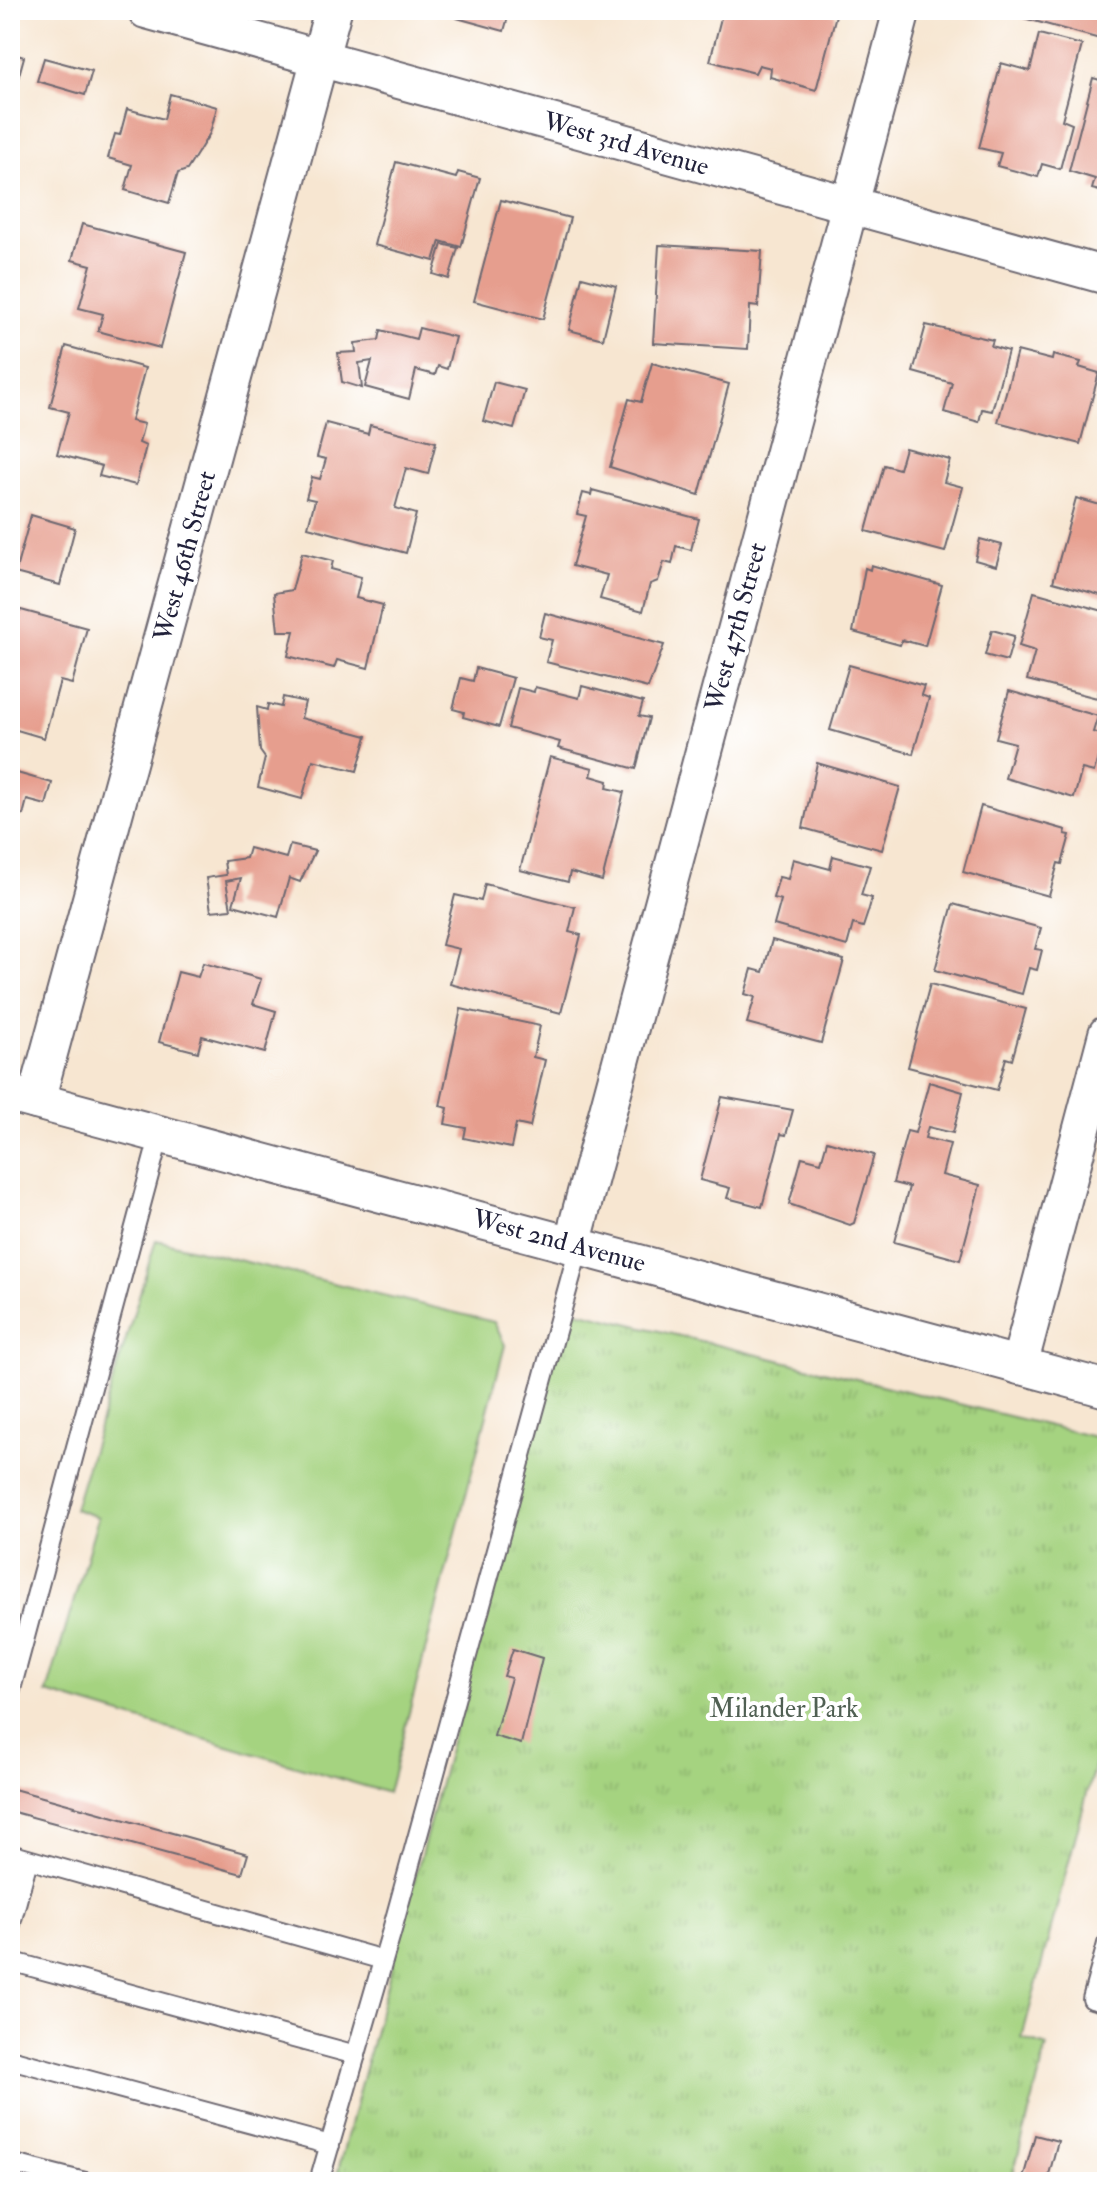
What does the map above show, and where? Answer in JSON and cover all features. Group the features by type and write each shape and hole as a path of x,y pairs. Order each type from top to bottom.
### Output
{"street":[{"name":"West 3rd Avenue","path":"146,10 1107,276"},
{"name":"West 46th Street","path":"23,1098 333,10"},
{"name":"West 47th Street","path":"575,1246 902,10"},
{"path":"1019,1366 1107,1034"},
{"name":"West 2nd Avenue","path":"23,1098 1107,1389"}],"lane":[{"path":"10,1693 160,1134"},
{"path":"319,2182 383,1960 575,1246"},
{"path":"10,1927 19,1857 383,1960"},
{"path":"1107,1944 1092,1999 1107,2003"},
{"path":"10,1961 356,2055"},
{"path":"10,2059 330,2145"},
{"path":"10,2163 85,2182"}],"green space":[{"path":"156,1240 494,1322 505,1345 388,1793 47,1693 98,1517 74,1509"},
{"name":"Milander Park","path":"565,1308 1107,1440 1107,1718 1022,2038 1047,2046 1011,2182 335,2182"}],"building":[{"path":"460,10 510,10 504,31 457,18"},
{"path":"723,10 818,10 836,15 816,90 770,77 771,68 759,65 755,73 710,61"},
{"path":"1022,10 1107,10 1107,41 1020,17"},
{"path":"1039,34 1082,45 1062,120 1072,124 1060,169 1042,164 1038,177 997,166 1001,153 979,148 1001,63 1030,71"},
{"path":"10,53 24,57 11,104 10,104"},
{"path":"44,58 92,71 85,95 37,81"},
{"path":"1093,78 1107,82 1107,193 1092,189 1095,179 1069,171"},
{"path":"170,94 217,107 210,133 187,170 178,173 169,203 125,190 132,165 108,158 115,134 120,135 127,109 164,119"},
{"path":"396,162 456,178 458,172 480,178 461,247 440,241 434,261 374,245"},
{"path":"501,200 570,218 543,319 474,301"},
{"path":"82,224 186,252 160,348 98,331 103,314 79,308 91,265 72,260"},
{"path":"442,244 458,248 449,279 433,274"},
{"path":"659,245 762,251 758,307 750,306 748,349 653,343"},
{"path":"582,277 616,286 603,339 569,330"},
{"path":"926,325 993,340 991,346 1008,351 992,411 982,409 979,422 944,412 952,383 913,372"},
{"path":"419,328 455,337 447,369 438,366 435,375 416,370 409,399 365,387 372,361 359,363 362,388 342,382 338,353 356,352 355,343 379,340 381,330 416,339"},
{"path":"66,346 145,368 131,421 144,424 139,443 146,446 136,485 99,476 102,466 57,454 69,412 50,407"},
{"path":"1017,351 1052,360 1053,355 1081,362 1079,367 1099,373 1080,444 998,422"},
{"path":"652,363 729,384 699,495 610,467 629,399 641,402"},
{"path":"494,382 525,390 514,429 483,421"},
{"path":"326,423 368,434 370,425 436,442 428,474 406,468 395,508 416,514 406,553 308,527 315,500 306,498 312,477 320,479 326,459 317,457"},
{"path":"905,448 950,460 944,482 963,487 945,552 866,531 884,465 899,469"},
{"path":"592,490 699,519 691,550 676,546 672,564 664,562 658,581 650,584 643,611 600,599 607,575 572,566 586,516 577,514 583,493 591,495"},
{"path":"1076,498 1107,507 1107,597 1053,582"},
{"path":"31,515 75,528 60,585 15,573"},
{"path":"980,539 1002,545 996,566 975,560"},
{"path":"302,553 333,561 331,569 361,577 356,598 383,605 368,668 337,660 334,668 288,656 294,631 278,631 274,593 292,590"},
{"path":"871,565 942,585 925,646 902,640 900,645 853,632 865,568 870,570"},
{"path":"1034,592 1107,612 1107,666 1097,698 1027,680 1035,651 1019,646"},
{"path":"10,607 87,628 72,684 60,681 44,738 10,728"},
{"path":"545,613 664,645 648,688 546,662 552,640 539,637"},
{"path":"992,630 1014,636 1007,661 985,655"},
{"path":"849,665 924,686 921,695 929,698 913,754 830,730"},
{"path":"476,668 513,678 499,727 463,717 464,712 453,709 461,678 473,681"},
{"path":"582,686 643,702 639,716 649,718 636,769 558,748 560,742 508,728 518,688 534,692 535,687 579,698"},
{"path":"1009,691 1098,716 1093,732 1104,735 1094,772 1082,769 1074,798 1005,778 1015,743 996,738"},
{"path":"283,697 305,702 301,718 367,736 357,771 313,760 302,799 258,787 265,758 260,751 257,707 267,710 268,704 281,707"},
{"path":"550,757 593,768 591,776 608,781 607,788 624,792 602,881 570,872 568,882 520,870"},
{"path":"817,763 900,787 882,850 803,828"},
{"path":"10,771 52,783 46,805 27,800 23,815 10,812"},
{"path":"981,806 1066,830 1065,834 1070,835 1049,896 963,872"},
{"path":"290,845 315,851 300,882 289,878 278,917 233,905 241,878 226,881 231,909 211,911 206,878 226,875 224,861 246,858 249,848 286,858"},
{"path":"833,856 870,866 861,895 872,898 868,912 863,927 853,924 847,946 774,925 781,900 773,898 779,877 788,879 793,859 830,869"},
{"path":"485,884 575,907 569,932 581,935 561,1013 450,984 459,949 442,945 455,895 481,901"},
{"path":"953,904 1041,928 1035,949 1042,950 1037,970 1029,968 1022,994 935,970"},
{"path":"772,940 844,960 821,1043 747,1023 755,997 745,994 752,969 763,972"},
{"path":"203,963 261,979 253,1004 276,1011 265,1053 202,1036 198,1052 159,1042 178,972 198,977"},
{"path":"930,984 1026,1009 1012,1060 1006,1058 997,1090 908,1067"},
{"path":"461,1009 540,1026 533,1057 545,1060 530,1127 516,1124 511,1148 464,1138 466,1128 445,1124 448,1108 440,1106"},
{"path":"929,1082 963,1092 953,1133 928,1127 925,1138 950,1144 942,1175 980,1185 960,1260 894,1242 909,1187 893,1183 907,1131 915,1133"},
{"path":"722,1097 793,1110 786,1135 781,1134 762,1207 727,1198 730,1188 700,1180"},
{"path":"827,1141 874,1155 854,1223 850,1225 789,1204 802,1157 821,1162"},
{"path":"513,1649 542,1658 521,1744 494,1736 511,1678 504,1676"},
{"path":"10,1788 248,1854 242,1874 10,1811"},
{"path":"1035,2135 1058,2141 1047,2182 1022,2182"}]}
